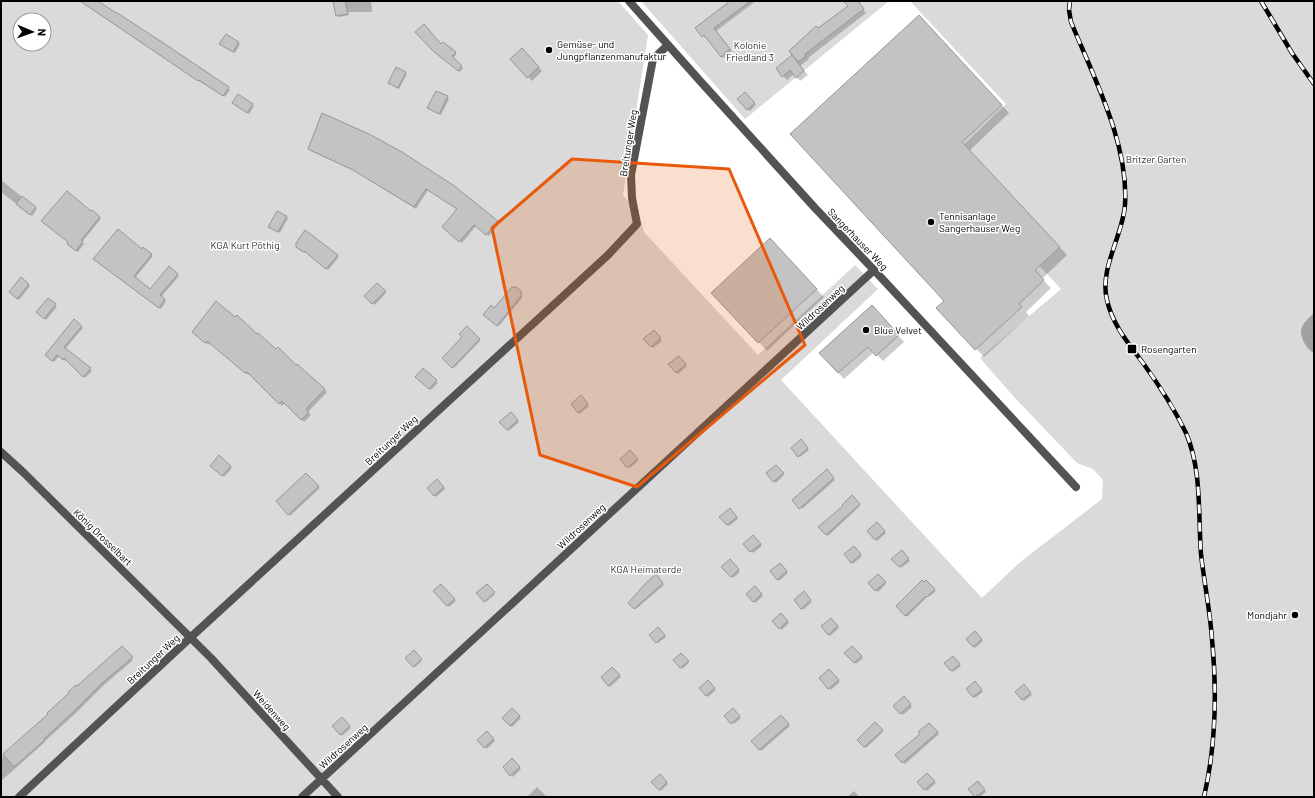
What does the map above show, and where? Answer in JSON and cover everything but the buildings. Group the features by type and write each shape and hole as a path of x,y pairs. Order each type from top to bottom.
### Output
{"street":[{"name":"Sangerhauser Weg","path":"629,1 815,208 1076,487"},
{"name":"Breitunger Weg","path":"19,797 191,637 608,255 637,224 632,198 631,175 652,59 668,45"},
{"name":"Wildrosenweg","path":"302,797 874,270"},
{"name":"König Drosselbart","path":"1,452 191,637"},
{"name":"Weidenweg","path":"191,637 212,658 338,797"}],"highlighted area":[{"path":"572,159 729,169 805,345 637,487 540,455 492,228"}],"green space":[{"path":"1,1 618,1 648,35 623,195 639,214 644,232 758,355 855,265 878,289 781,380 982,598 1019,563 1102,499 1103,480 1093,469 1077,463 1014,397 980,358 1061,289 944,164 1006,104 910,1 1314,1 1314,797 1,797"},
{"name":"Kolonie Friedland 3","path":"641,1 889,1 745,119"}],"shaded area":[{"path":"1314,313 1314,353 1305,345 1301,329"}],"railway":[{"path":"1070,1 1069,10 1071,22 1099,88 1116,135 1125,182 1125,205 1123,216 1106,276 1105,288 1109,309 1122,333 1166,397 1186,433 1195,462 1201,554 1211,628 1215,678 1213,738 1204,797"},
{"path":"1261,1 1292,53 1314,84"}],"place":[{"name":"Gemüse- und Jungpflanzenmanufaktur","path":"549,50"},
{"name":"Tennisanlage Sangerhauser Weg","path":"931,222"},
{"name":"Blue Velvet","path":"866,330"},
{"name":"Rosengarten","path":"1132,349"},
{"name":"Mondjahr","path":"1295,615"}],"park label":[{"name":"Britzer Garten","path":"1156,159"},
{"name":"KGA Kurt Pöthig","path":"245,245"},
{"name":"KGA Heimaterde","path":"646,569"}]}
